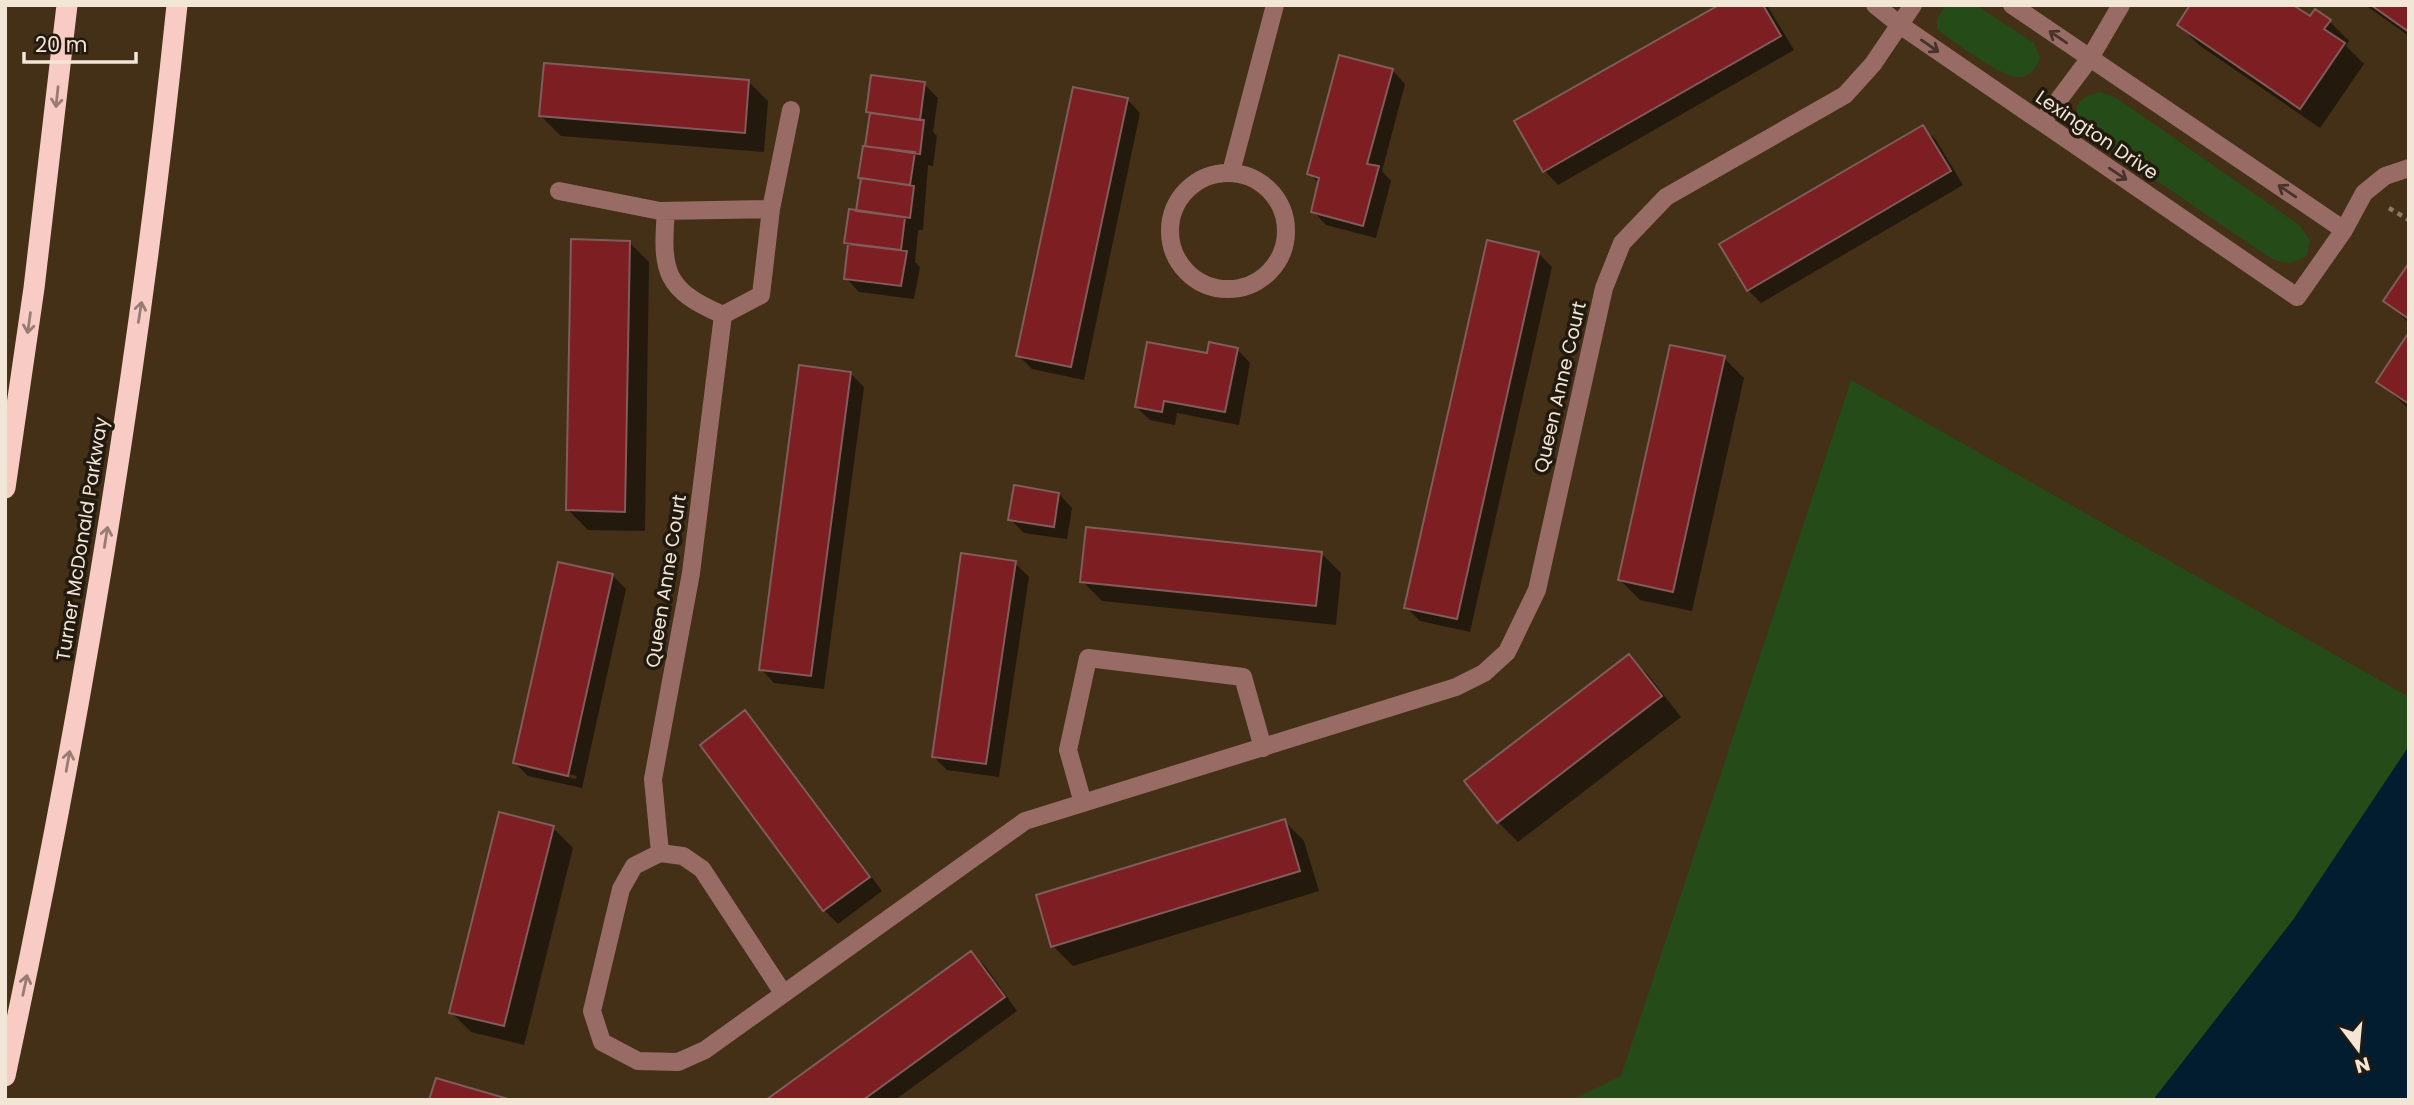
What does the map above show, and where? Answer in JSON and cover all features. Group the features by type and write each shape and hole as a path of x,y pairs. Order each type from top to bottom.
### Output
{"highway":[{"path":"5,488 45,206 67,5"},
{"name":"Turner McDonald Parkway","path":"5,1076 52,846 103,556 147,266 177,5"}],"street":[{"path":"1231,172 1275,5"},
{"name":"Lexington Drive","path":"1875,5 1900,25 2297,298 2344,230"},
{"name":"Queen Anne Court","path":"723,315 691,573 653,779 660,853 634,866 621,889 592,1012 603,1042 638,1061 677,1062 705,1050 1025,821 1456,688 1484,673 1507,652 1537,590 1604,288 1622,243 1666,197 1845,95 1873,64 1913,5"},
{"path":"2012,5 2344,230 2364,193 2385,176 2409,168"},
{"path":"2042,122 2090,58 2121,5"},
{"path":"666,211 663,243 665,261 671,279 688,297 723,315 761,295 771,209 792,110"},
{"path":"1231,172 1255,178 1273,193 1285,215 1287,238 1279,261 1263,279 1241,288 1216,289 1194,280 1179,264 1171,244 1170,223 1177,202 1191,186 1210,175 1231,172"},
{"path":"559,191 666,211 771,209"},
{"path":"1083,803 1068,750 1088,658 1243,677 1263,747"},
{"path":"660,853 683,856 702,869 783,993"}],"green space":[{"path":"1946,5 1976,5 2034,43 2040,57 2035,68 2022,77 2011,76 1953,41 1937,29 1937,19"},
{"path":"2099,92 2115,97 2299,225 2310,240 2307,255 2290,262 2272,259 2079,128 2076,114 2078,104 2086,97"},
{"path":"1851,380 2409,697 2409,746 2293,920 2153,1100 1572,1100 1621,1076"}],"water":[{"path":"2409,746 2409,1100 2153,1100 2293,920"}],"building":[{"path":"1719,5 1763,5 1781,36 1543,172 1514,121"},
{"path":"2190,5 2293,5 2310,16 2315,9 2331,20 2324,29 2345,43 2300,109 2177,25"},
{"path":"2371,5 2409,5 2409,32"},
{"path":"1339,55 1393,69 1367,164 1379,166 1363,226 1311,212 1319,178 1307,174"},
{"path":"544,63 749,80 745,133 539,116"},
{"path":"871,75 925,82 920,120 866,112"},
{"path":"1073,87 1128,98 1071,367 1016,356"},
{"path":"870,113 924,120 920,154 865,146"},
{"path":"1923,125 1951,171 1747,291 1719,244"},
{"path":"863,146 915,152 910,185 858,178"},
{"path":"861,178 914,186 910,218 856,211"},
{"path":"849,209 905,217 901,250 844,243"},
{"path":"571,239 630,241 625,512 566,510"},
{"path":"1487,240 1539,252 1457,619 1404,608"},
{"path":"848,244 907,251 901,286 844,279"},
{"path":"2409,263 2409,319 2383,301"},
{"path":"2409,332 2409,404 2376,382"},
{"path":"1147,342 1207,353 1209,342 1238,348 1225,412 1164,401 1162,412 1135,407"},
{"path":"1670,345 1725,356 1673,592 1618,580"},
{"path":"799,365 851,372 811,676 759,670"},
{"path":"1014,485 1059,493 1054,527 1008,520"},
{"path":"1086,527 1322,552 1316,606 1080,582"},
{"path":"961,553 1016,561 986,764 932,757"},
{"path":"558,562 613,574 568,776 513,763"},
{"path":"1629,654 1662,696 1497,823 1464,781"},
{"path":"745,710 870,877 823,911 700,745"},
{"path":"499,812 554,826 504,1026 449,1013"},
{"path":"1285,819 1300,871 1051,947 1036,895"},
{"path":"971,951 1005,997 863,1100 766,1100"},
{"path":"436,1078 512,1100 429,1100"}]}
